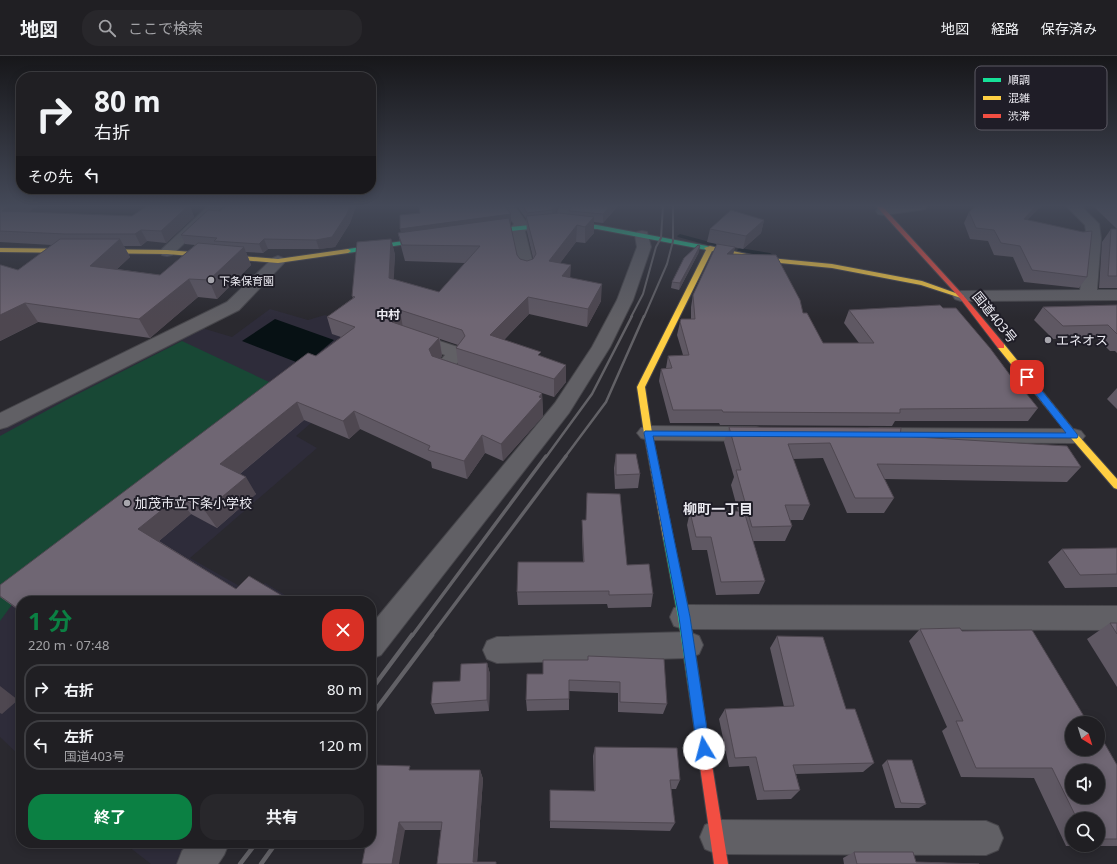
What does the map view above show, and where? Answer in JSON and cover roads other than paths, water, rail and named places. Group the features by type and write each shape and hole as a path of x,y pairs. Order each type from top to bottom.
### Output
{"main road":[{"path":"0,250 167,252 278,261 402,244"},
{"path":"688,244 760,260 832,266 922,283 961,296"},
{"name":"国道403号","path":"913,244 961,296 1074,436 1117,486"},
{"path":"710,248 641,387 648,433 689,645 719,851"}],"street":[{"path":"167,252 176,244"},
{"path":"523,244 527,271"},
{"path":"376,639 602,347 625,300 644,247 643,244"},
{"path":"1088,296 1093,244"},
{"path":"0,422 233,306 278,261"},
{"path":"961,296 1117,295"},
{"path":"403,334 457,353 443,368 480,380"},
{"path":"648,433 774,434"},
{"path":"853,434 1074,436"},
{"path":"684,617 1117,618"},
{"path":"497,650 689,645"},
{"path":"719,851 986,838"},
{"path":"195,864 208,848"}],"waterway":[{"path":"710,244 726,248"},
{"path":"740,250 770,255"}],"railway":[{"path":"631,317 643,294 658,244"},
{"path":"644,317 667,264 672,244"},
{"path":"546,457 592,394 632,316"},
{"path":"565,457 606,402 644,316"},
{"path":"412,636 546,456"},
{"path":"431,636 566,456"},
{"path":"376,683 412,635"},
{"path":"376,709 432,635"},
{"path":"240,864 252,848"},
{"path":"261,864 272,848"}],"place":[{"name":"下条保育園","path":"211,280"},
{"name":"エネオス","path":"1048,340"},
{"name":"加茂市立下条小学校","path":"127,503"}],"district":[{"name":"中村","path":"388,314"},
{"name":"柳町一丁目","path":"718,508"}]}
